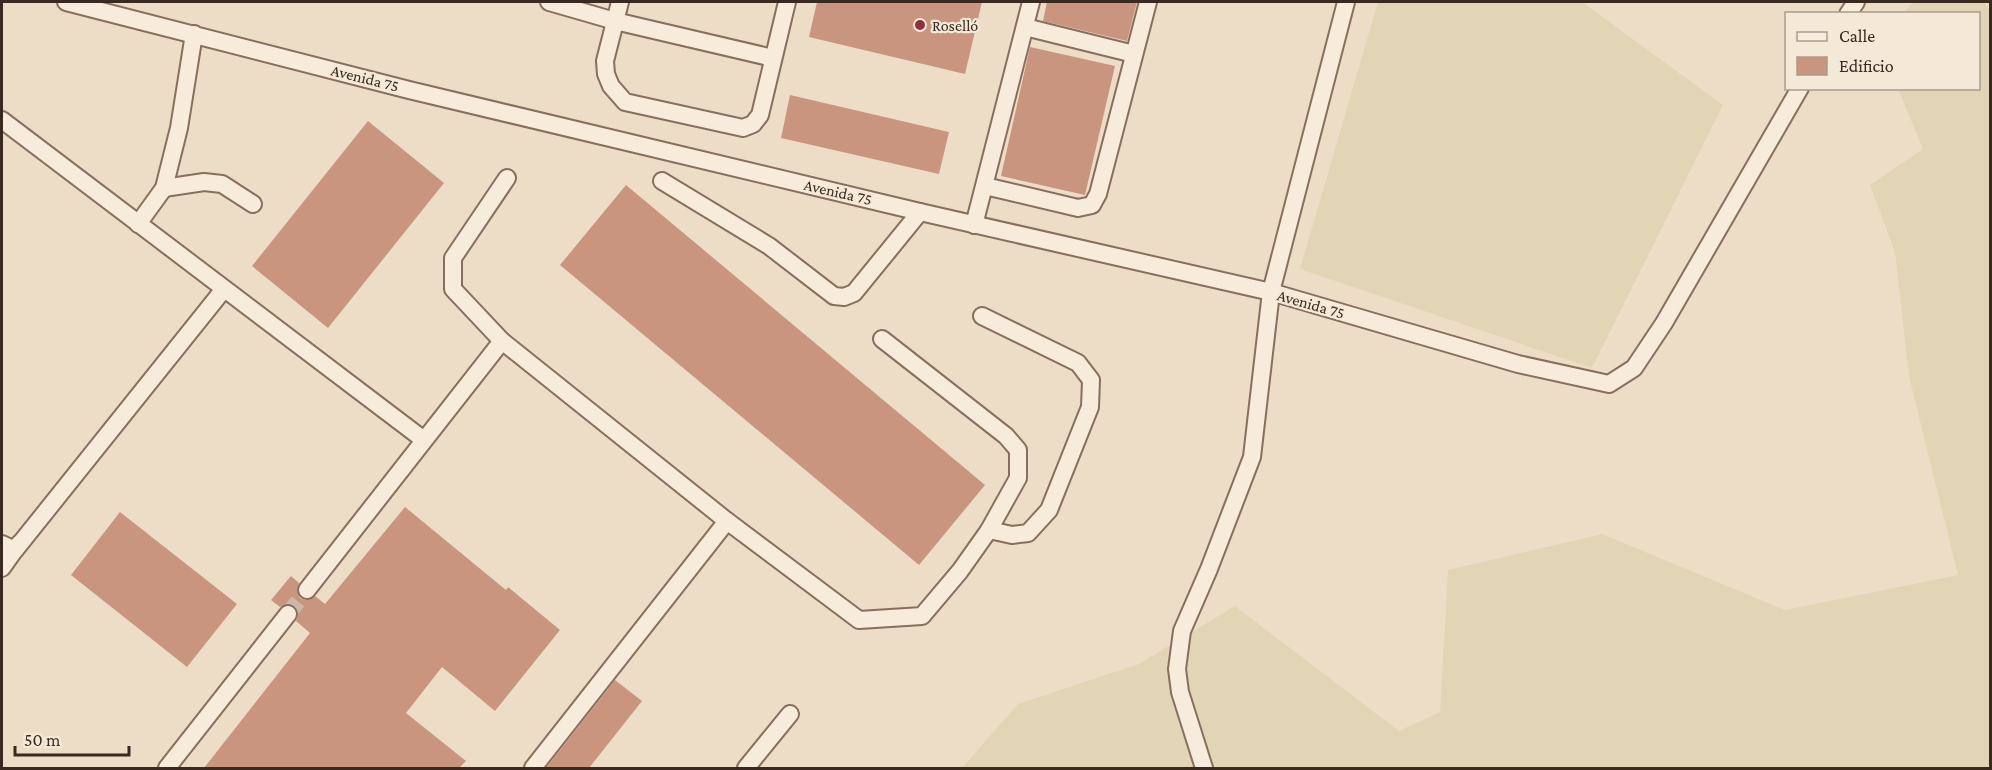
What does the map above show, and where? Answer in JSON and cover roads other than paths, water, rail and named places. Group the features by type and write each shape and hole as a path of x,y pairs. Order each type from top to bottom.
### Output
{"street":[{"name":"Avenida 75","path":"66,2 432,95 974,225 1271,292 1518,364 1609,384 1634,368 1664,323 1799,90"},
{"path":"549,2 615,21 773,58"},
{"path":"620,2 605,61 606,74 611,86 625,102 743,128 753,124 760,115 787,2"},
{"path":"974,225 1031,2"},
{"path":"985,186 1078,208 1092,205 1098,194 1148,2"},
{"path":"1204,768 1180,692 1177,669 1182,631 1252,458 1271,292 1346,2"},
{"path":"1025,27 1134,54"},
{"path":"138,224 164,188 179,128 194,34"},
{"path":"2,120 424,440"},
{"path":"507,178 453,258 453,289 502,341 727,521 859,620 922,616 960,571 989,530 1018,478 1018,450 1006,436 882,339"},
{"path":"662,181 769,246 834,296 844,297 854,292 920,212"},
{"path":"164,188 204,182 222,184 253,204"},
{"path":"2,568 224,289"},
{"path":"982,316 1078,363 1091,380 1090,407 1049,510 1028,533 1012,535 989,530"},
{"path":"307,590 502,341"},
{"path":"533,768 727,521"},
{"path":"2,544 15,550 19,544"},
{"path":"167,768 288,614"},
{"path":"746,768 790,714"}],"tunnel":[{"path":"288,614 307,590"}],"place":[{"name":"Roselló","path":"920,25"}]}
